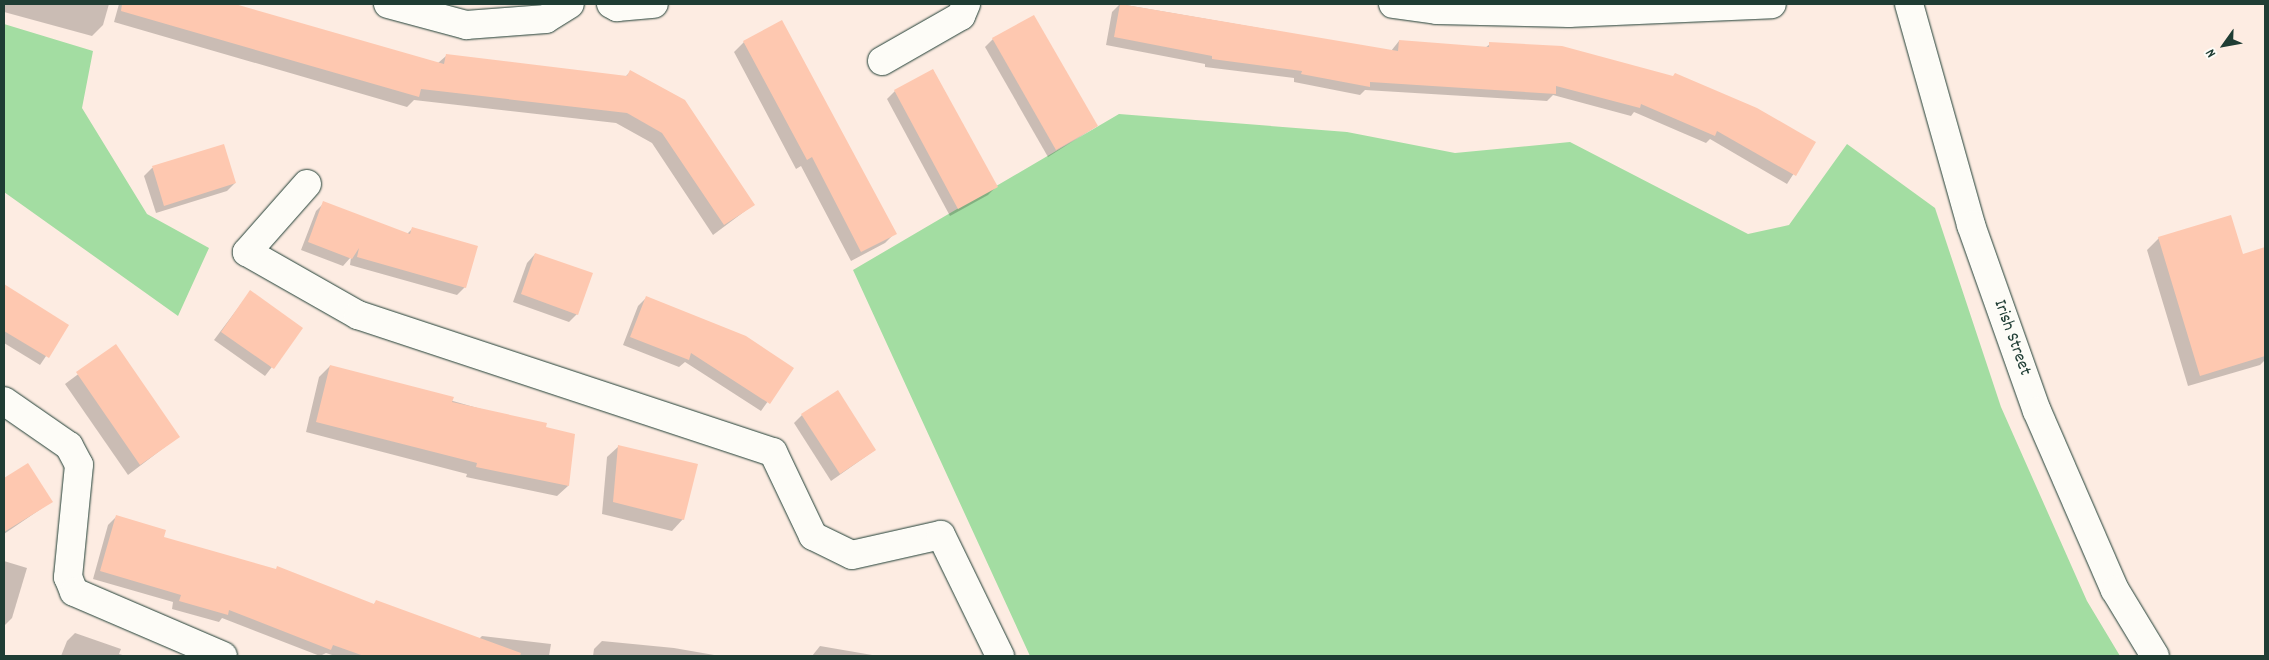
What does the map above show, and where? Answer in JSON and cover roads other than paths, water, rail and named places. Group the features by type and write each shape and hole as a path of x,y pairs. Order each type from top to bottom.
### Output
{"street":[{"path":"388,4 466,25 546,19 570,4"},
{"path":"611,4 617,7 654,4"},
{"path":"882,61 961,16 966,4"},
{"path":"1392,4 1568,13 1772,4"},
{"name":"Irish Street","path":"1909,4 1971,225 2037,411 2115,590 2154,656"},
{"path":"307,184 248,252 358,315 773,452 813,536 852,555 941,535 1000,656"},
{"path":"4,401 69,446 78,465 68,577 74,592 223,656"}]}
